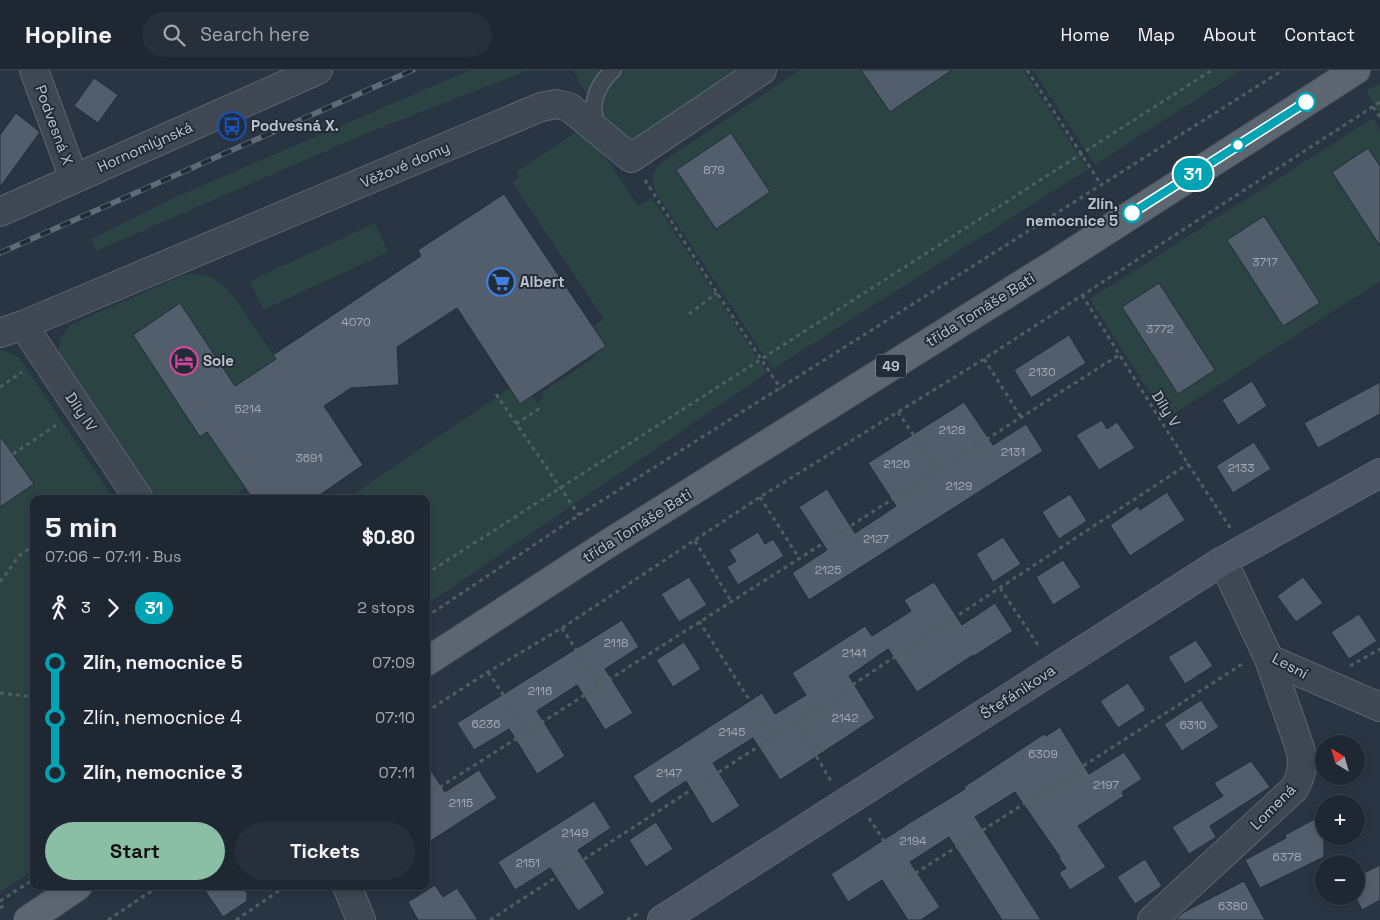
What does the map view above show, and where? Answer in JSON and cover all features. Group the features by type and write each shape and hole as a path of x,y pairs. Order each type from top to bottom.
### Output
{"main road":[{"name":"třída Tomáše Bati","path":"430,659 598,550 1048,268 1356,70"},
{"path":"28,920 72,890"}],"street":[{"name":"Podvesná X","path":"34,70 74,179"},
{"path":"631,158 762,70"},
{"name":"Hornomlýnská","path":"0,212 305,73"},
{"name":"Věžové domy","path":"12,329 541,107 556,104 569,107 631,158"},
{"name":"Díly IV","path":"12,329 79,409 136,495"},
{"name":"Štefánikova","path":"662,920 1221,562 1380,473"},
{"name":"Lesní","path":"1221,562 1267,654 1380,707"},
{"name":"Lomená","path":"1152,920 1294,789 1300,778 1302,758 1300,748 1267,654"},
{"path":"349,890 360,920"}],"lane":[{"path":"602,135 593,117 593,105 597,93 613,70"}],"path":[{"path":"1027,70 1102,186"},
{"path":"430,571 1212,70"},
{"path":"430,614 579,515 1283,70"},
{"path":"430,709 562,628 760,497 984,359 1380,102"},
{"path":"1373,107 1380,117"},
{"path":"631,158 781,389"},
{"path":"689,314 717,293"},
{"name":"Díly V","path":"1082,295 1234,534"},
{"path":"430,793 698,621 1119,355"},
{"path":"984,359 1020,417"},
{"path":"496,394 579,515"},
{"path":"516,424 540,408"},
{"path":"13,454 79,409"},
{"path":"898,412 936,470"},
{"path":"490,920 796,722 1188,464"},
{"path":"760,497 799,558"},
{"path":"695,540 731,601"},
{"path":"0,582 19,556 30,548"},
{"path":"1000,588 1044,654"},
{"path":"698,621 773,737"},
{"path":"562,628 598,685"},
{"path":"864,811 908,878 1267,654"},
{"path":"488,672 528,732"},
{"path":"0,693 30,697"},
{"path":"796,722 835,788"},
{"path":"0,901 30,882"},
{"path":"108,920 153,890"},
{"path":"236,920 280,890"}],"green space":[{"path":"470,70 529,70 372,131 96,251 91,239 171,199"},
{"path":"573,70 757,70 633,144 587,103 589,93 585,92"},
{"path":"800,70 1023,70 1088,169 773,369 657,194 653,176 658,165 662,162"},
{"path":"1033,70 1241,70 1095,165"},
{"path":"1380,83 1380,115 1366,91"},
{"path":"1373,118 1380,130 1380,166 1368,148 1332,172 1380,246 1380,281 1166,419 1090,299"},
{"path":"584,127 587,129 638,206 652,198 767,373 430,602 430,495 352,495 510,388 532,396 537,403 544,398 541,393 596,356 595,353 606,346 593,327 604,319 512,182 519,177 516,172"},
{"path":"375,223 388,252 263,310 250,281"},
{"path":"189,274 207,276 227,288 276,359 235,386 180,303 133,335 199,436 207,432 326,433 235,495 149,495 58,354 60,338 70,325"},
{"path":"0,349 19,357 111,495 30,495 30,873 0,892"}],"building":[{"path":"861,70 952,70 890,112"},
{"path":"94,78 118,95 98,123 74,106"},
{"path":"16,113 40,132 0,187 0,135"},
{"path":"731,133 770,192 716,229 676,170"},
{"path":"1368,148 1380,166 1380,246 1332,172"},
{"path":"504,194 606,346 520,404 457,308 397,347 399,385 351,388 324,406 363,465 320,495 250,495 207,432 200,437 133,335 180,303 235,386 276,359 273,355 421,256 418,250"},
{"path":"1264,216 1320,303 1283,326 1227,240"},
{"path":"1159,283 1215,370 1178,394 1122,307"},
{"path":"1069,335 1086,363 1031,398 1014,370"},
{"path":"1252,381 1267,406 1238,425 1222,400"},
{"path":"1380,382 1380,414 1318,448 1304,423"},
{"path":"964,402 993,445 1026,424 1043,451 809,600 792,573 827,550 799,507 827,489 855,533 896,506 868,463"},
{"path":"1102,420 1107,429 1117,422 1135,448 1099,470 1076,435"},
{"path":"0,436 34,484 0,507"},
{"path":"1254,442 1271,469 1233,493 1216,466"},
{"path":"1167,492 1185,520 1130,556 1110,525 1138,506 1140,510"},
{"path":"1070,494 1087,521 1059,539 1042,512"},
{"path":"758,532 765,544 773,539 784,556 738,585 727,567 736,561 729,550"},
{"path":"1003,537 1021,564 993,582 976,554"},
{"path":"1063,560 1081,587 1053,605 1036,577"},
{"path":"689,577 707,605 679,622 661,594"},
{"path":"1303,577 1323,603 1296,622 1277,596"},
{"path":"934,582 962,625 995,603 1013,631 917,692 888,649 849,676 875,718 808,762 780,780 753,738 713,763 740,806 712,824 686,781 651,804 633,776 762,693 775,714 806,695 792,673 865,626 872,636 911,611 904,600"},
{"path":"1359,614 1377,641 1349,659 1331,632"},
{"path":"622,620 639,647 605,669 633,713 605,730 577,685 537,711 565,756 537,774 509,729 474,750 457,723"},
{"path":"1196,640 1213,666 1185,684 1168,657"},
{"path":"684,642 701,669 673,687 656,660"},
{"path":"1128,683 1146,710 1118,728 1100,701"},
{"path":"1201,700 1219,727 1182,751 1164,724"},
{"path":"1060,727 1089,774 1124,752 1142,779 1122,792 1124,796 1078,826 1106,867 1070,890 1059,873 1066,868 1060,857 1015,792 975,817 1041,920 1002,920 949,837 910,862 940,907 921,920 908,920 882,880 848,902 831,874 965,789 964,787 1044,734 1046,736"},
{"path":"1251,761 1270,787 1210,826 1216,837 1189,854 1172,827 1223,796 1214,783"},
{"path":"430,769 445,792 479,770 497,798 430,841"},
{"path":"594,801 611,828 578,850 605,893 578,911 550,868 515,890 498,862"},
{"path":"1315,819 1315,845 1324,845 1324,855 1315,855 1315,861 1260,888 1245,860 1286,838 1285,835"},
{"path":"656,822 673,849 646,867 629,840"},
{"path":"1145,859 1162,886 1135,904 1117,877"},
{"path":"1380,865 1380,900 1362,910 1360,905 1365,905 1365,872"},
{"path":"1244,881 1265,920 1175,920 1184,912"},
{"path":"435,885 443,897 457,888 478,920 418,920 408,902 430,890"},
{"path":"205,890 245,890 247,893 247,901 223,917"}],"railway":[{"path":"0,253 413,70"}],"bus line":[{"name":"31","path":"1132,213 1306,102"}],"place":[{"name":"Podvesná X.","path":"232,126"},
{"name":"Zlín, nemocnice 5","path":"1132,213"},
{"name":"Albert","path":"501,282"},
{"name":"Sole","path":"184,361"}]}
